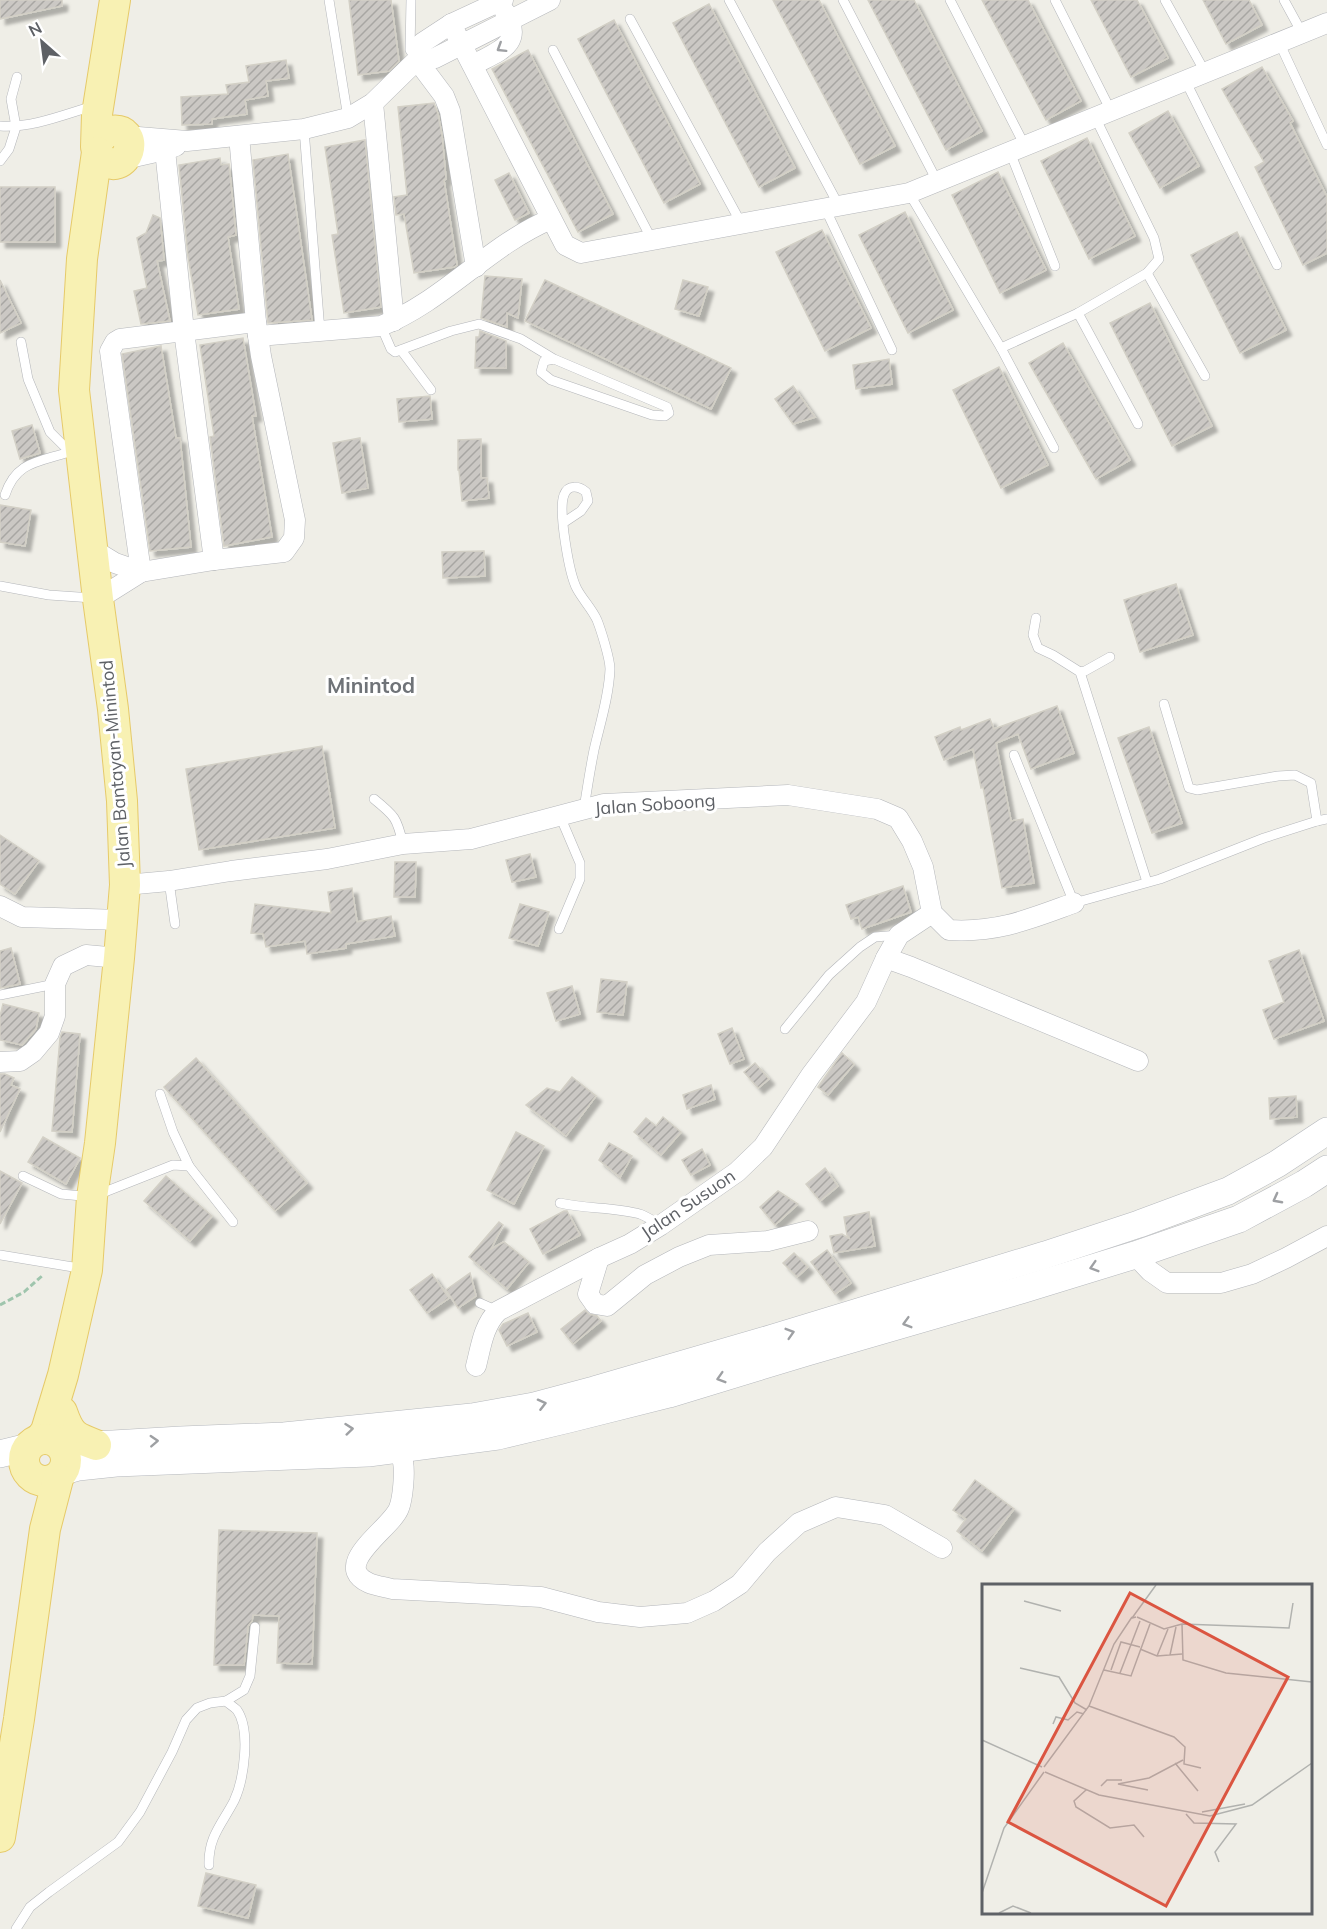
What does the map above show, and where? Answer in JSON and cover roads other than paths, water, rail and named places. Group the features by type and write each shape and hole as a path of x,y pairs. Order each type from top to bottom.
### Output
{"main road":[{"name":"Jalan Bantayan-Minintod","path":"115,0 98,104 115,148"},
{"name":"Jalan Bantayan-Minintod","path":"37,1459 63,1375 87,1270 92,1197 100,1143 125,885 122,801 113,709 92,549 76,457 74,390 82,259 115,148 108,47"},
{"path":"37,1459 96,1445 296,1434 472,1417 544,1403 773,1338 1129,1227 1228,1191 1277,1164 1327,1131"},
{"path":"37,1459 78,1467 116,1463 368,1453 498,1436 669,1394 1135,1255 1239,1218 1304,1184 1327,1169"},
{"name":"Jalan Bantayan-Minintod","path":"37,1459 57,1433 65,1394 63,1375"},
{"path":"62,1412 73,1435 96,1445"},
{"path":"0,1837 45,1529 44,1504 37,1459"}],"street":[{"path":"115,148 304,129 348,118 373,103 417,60 422,43 451,24 501,1 510,21 512,36 510,43 473,65"},
{"path":"417,60 435,58 548,1"},
{"path":"451,24 565,245 581,253 909,193 1327,22"},
{"path":"417,60 444,96 450,111 476,267"},
{"path":"373,103 387,323"},
{"path":"98,599 141,572 284,552 294,538 295,520 257,329 239,136"},
{"path":"115,148 165,150 187,141"},
{"path":"165,150 184,331 214,560"},
{"path":"141,572 110,351 115,342 120,339 184,331 257,329 320,331 387,323 476,267 492,252 516,236 551,219"},
{"path":"92,549 115,563 141,572"},
{"name":"Jalan Soboong","path":"125,885 327,859 404,844 471,839 604,804 789,795 877,808 898,818 912,841 922,867 932,913"},
{"path":"932,913 950,930 970,932 1006,927 1074,903"},
{"path":"0,906 22,917 122,920"},
{"name":"Jalan Susuon","path":"808,1232 768,1240 709,1245 679,1257 645,1275 607,1306 595,1304 588,1294 599,1258 630,1244 661,1225 737,1172 763,1147 811,1075 866,1002 899,935 932,913"},
{"path":"0,1062 20,1061 33,1052 49,1034 55,1016 55,984 63,966 86,955 119,958"},
{"path":"886,958 1138,1061"},
{"path":"1135,1255 1150,1271 1167,1283 1221,1283 1252,1274 1327,1236"},
{"path":"476,1366 490,1318 498,1311 599,1258"},
{"path":"398,1449 403,1460 404,1475 400,1507 391,1521 361,1551 356,1564 358,1575 369,1583 392,1589 541,1597 598,1612 640,1617 687,1613 714,1601 740,1584 767,1552 799,1523 836,1507 885,1515 942,1548"}],"lane":[{"path":"329,0 348,118"},
{"path":"411,0 410,50 417,60"},
{"path":"729,0 832,207 892,350"},
{"path":"843,0 937,181"},
{"path":"950,0 1017,149 1055,266"},
{"path":"1001,348 1078,313 1147,273 1159,259 1157,248 1103,114 1054,0"},
{"path":"1166,0 1205,72"},
{"path":"1284,0 1302,33"},
{"path":"630,19 741,223"},
{"path":"1279,42 1327,145"},
{"path":"553,50 652,240"},
{"path":"0,161 9,149 16,127 11,99 17,77"},
{"path":"1185,80 1277,264"},
{"path":"0,126 16,127 45,121 98,104"},
{"path":"304,129 320,331"},
{"path":"909,193 1001,348 1054,448"},
{"path":"1147,273 1205,376"},
{"path":"1078,313 1138,424"},
{"path":"387,323 391,349 395,352 451,331 479,324 521,339 554,359 667,407 669,413 665,416 652,415 551,380 541,372 544,361 554,359"},
{"path":"21,342 28,379 50,432 76,457"},
{"path":"401,350 431,390"},
{"path":"5,495 14,474 23,467 76,457"},
{"path":"563,523 576,588 597,621 610,667 584,810"},
{"path":"0,586 49,595 98,599"},
{"path":"1036,618 1033,635 1038,648 1080,672 1146,882"},
{"path":"1080,672 1110,657"},
{"path":"1014,755 1074,903 1160,879 1226,852 1322,820 1311,783 1295,775 1197,790 1189,788 1164,704"},
{"path":"374,799 398,822 404,844"},
{"path":"560,816 580,863 580,879 560,929"},
{"path":"169,881 176,924"},
{"path":"785,1029 829,975 860,947 875,937 899,935"},
{"path":"0,995 55,984"},
{"path":"159,1094 189,1166 232,1222"},
{"path":"23,1176 61,1194 92,1197 173,1165 189,1166"},
{"path":"560,1203 578,1207 626,1211 641,1215 661,1225"},
{"path":"0,1255 87,1270"},
{"path":"480,1303 498,1311"},
{"path":"16,1929 30,1907 118,1842 140,1812 186,1720 196,1708 226,1701 244,1690 250,1676 255,1628"},
{"path":"209,1864 210,1842 235,1799 245,1761 244,1725 237,1710 226,1701"}],"district":[{"name":"Minintod","path":"371,685"}]}
